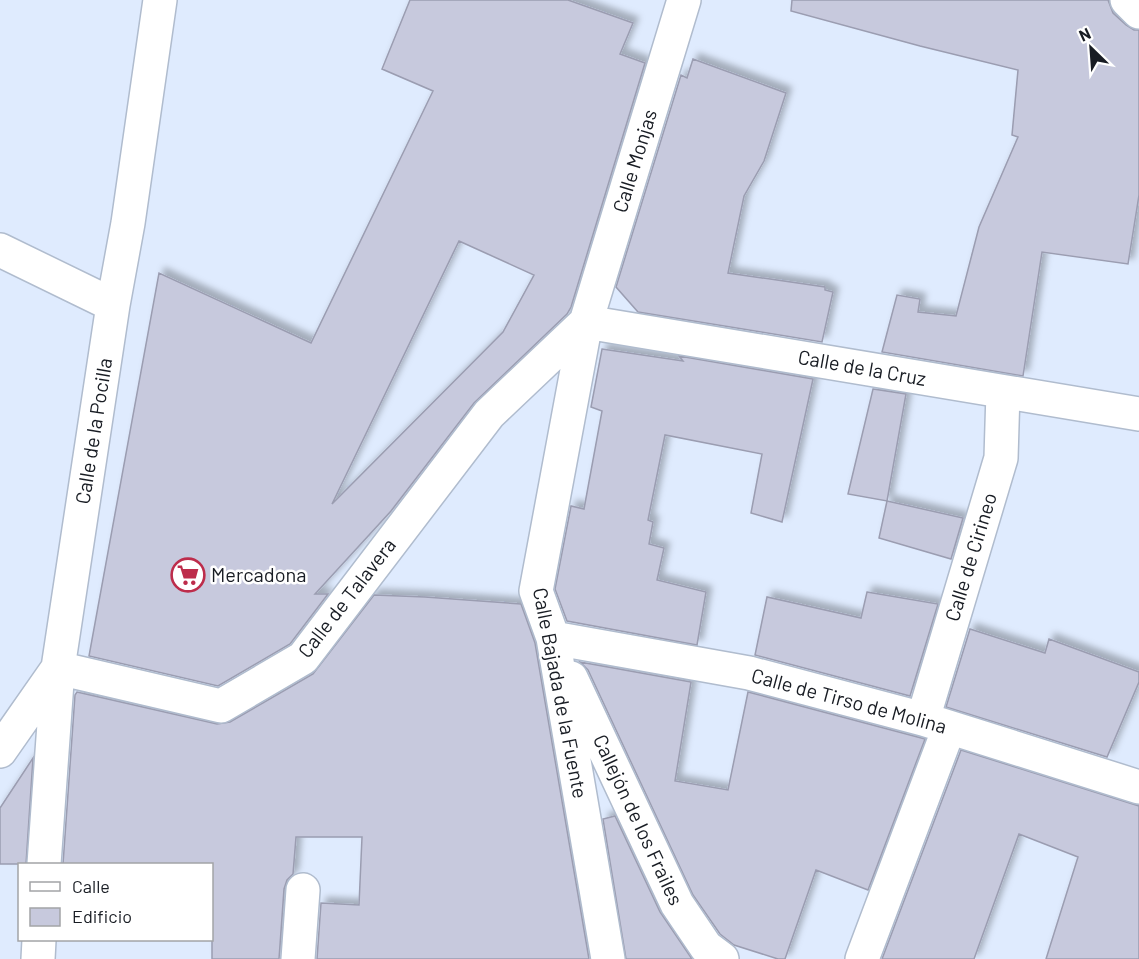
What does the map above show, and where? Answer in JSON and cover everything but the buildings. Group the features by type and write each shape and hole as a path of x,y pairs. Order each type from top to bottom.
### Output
{"street":[{"name":"Calle de la Pocilla","path":"44,863 58,668 113,305 128,223 160,0"},
{"name":"Calle Monjas","path":"586,322 684,0"},
{"path":"1127,0 1139,12"},
{"path":"0,250 113,305"},
{"name":"Calle de la Cruz","path":"586,322 1139,414"},
{"name":"Calle Bajada de la Fuente","path":"586,322 536,591 553,638 608,959"},
{"name":"Calle de Talavera","path":"58,668 221,706 303,658 489,414 586,322"},
{"name":"Calle de Cirineo","path":"936,723 1001,458 1003,392"},
{"name":"Calle de Tirso de Molina","path":"553,638 748,674 936,723 1139,787"},
{"name":"Callejón de los Frailes","path":"553,638 677,904 706,947 722,959"},
{"path":"0,751 58,668"},
{"path":"862,959 936,723"},
{"path":"298,959 303,890"},
{"path":"38,959 39,941"}],"place":[{"name":"Mercadona","path":"188,575"}]}
